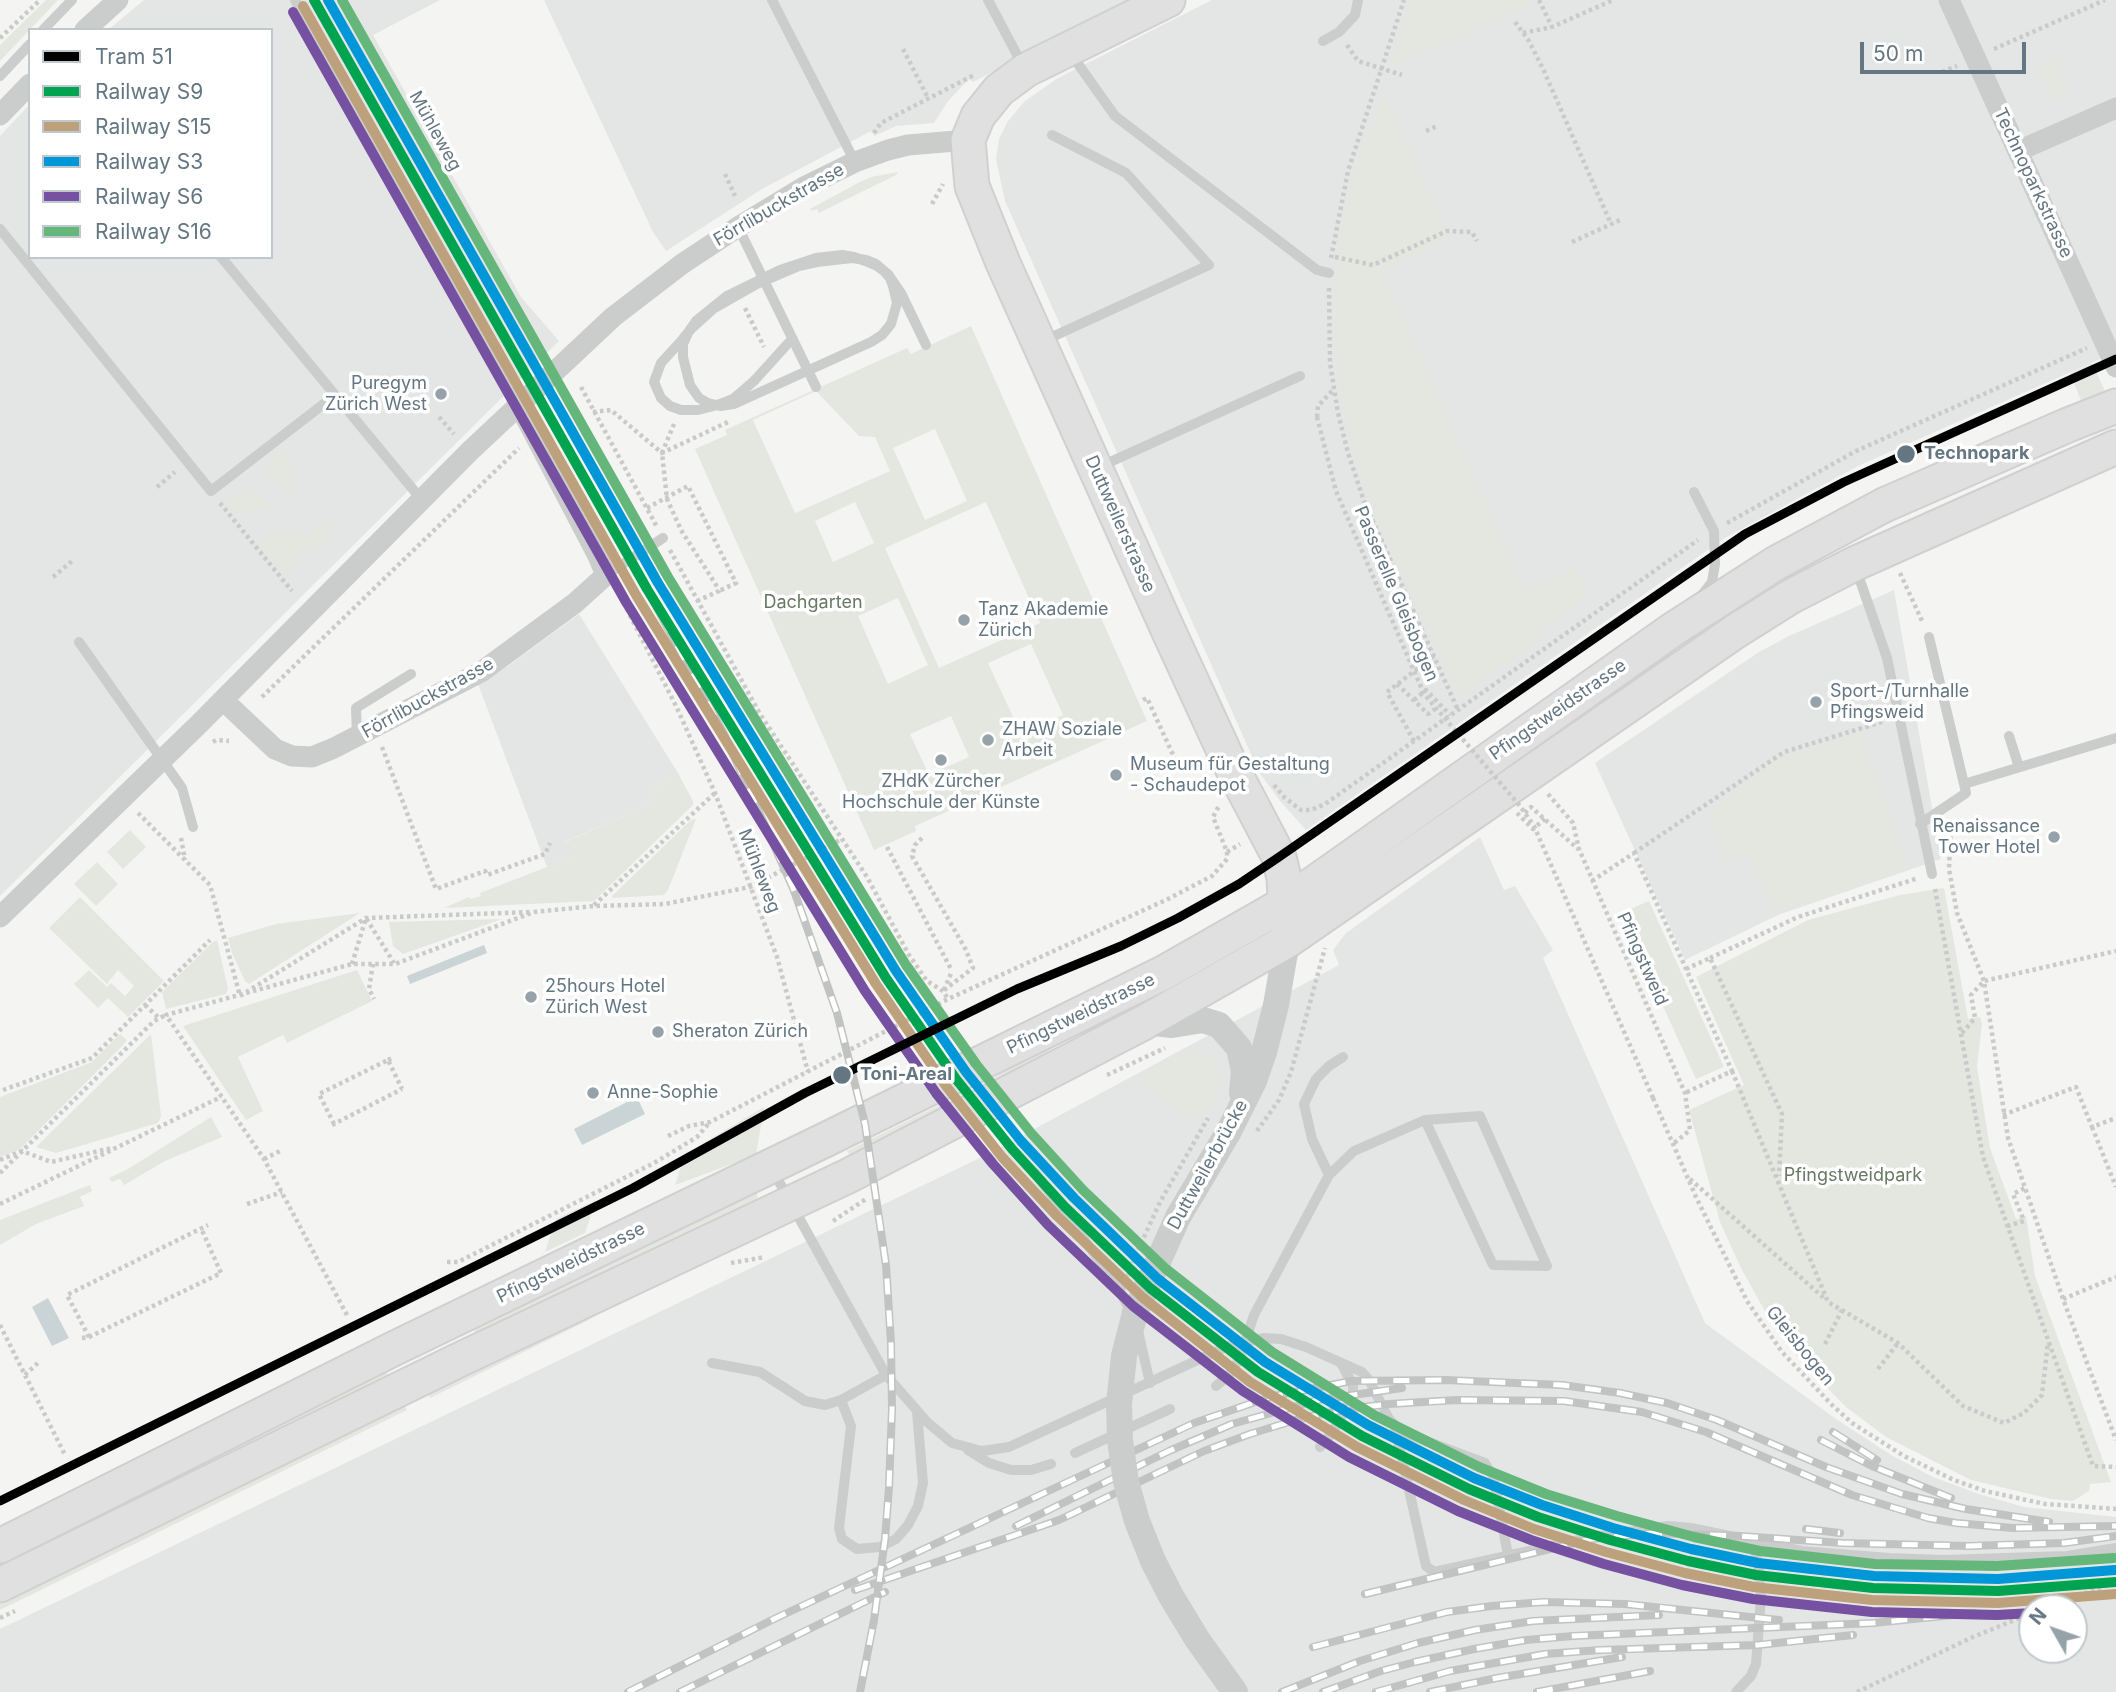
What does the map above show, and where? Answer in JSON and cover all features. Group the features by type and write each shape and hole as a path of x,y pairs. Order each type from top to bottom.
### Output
{"main road":[{"path":"968,141 982,109 999,90 1026,71 1067,49 1168,0"},
{"name":"Duttweilerstrasse","path":"968,141 974,195 1228,760 1279,857 1284,878 1287,941"},
{"name":"Pfingstweidstrasse","path":"0,1546 405,1343 1165,972 1286,903 1672,630 1776,564 1884,505 2116,406"},
{"name":"Pfingstweidstrasse","path":"12,1596 458,1360 848,1177 1145,1022 1287,941 1736,631 1790,597 1859,577 2116,447"}],"street":[{"path":"87,28 118,0"},
{"name":"Technoparkstrasse","path":"1949,0 2116,367"},
{"path":"0,115 28,86"},
{"path":"2018,151 2116,108"},
{"name":"Förrlibuckstrasse","path":"0,917 223,700 421,499 613,317 682,264 804,187 855,162 908,145 968,141"},
{"path":"519,405 606,575"},
{"name":"Förrlibuckstrasse","path":"223,700 275,749 292,756 313,757 481,672 575,603 606,575"},
{"name":"Duttweilerbrücke","path":"1235,1692 1197,1639 1153,1561 1137,1521 1126,1482 1119,1421 1124,1356 1135,1313 1178,1217 1229,1131 1254,1081 1264,1052 1282,977 1287,941"},
{"path":"1145,1022 1172,1025 1203,1020 1219,1025 1231,1036 1239,1048 1244,1086 1229,1131"}],"lane":[{"path":"45,28 72,0"},
{"path":"295,0 519,405"},
{"path":"772,0 855,162"},
{"path":"988,0 1026,71"},
{"path":"1323,41 1339,32 1355,15 1358,0"},
{"path":"0,76 28,46"},
{"path":"1067,49 1115,116 1317,270 1329,274"},
{"path":"1039,343 1209,265 1126,173 1052,135"},
{"path":"738,227 816,387"},
{"path":"0,229 211,491 334,396"},
{"path":"792,339 745,390 723,403 698,410 681,410 670,406 656,390 654,382 661,363 682,340 687,334 691,329 729,299 799,266 829,259 852,258 866,260 876,264 884,271 890,278 897,303 891,324 882,335 734,404 720,406 699,398 690,385 683,344 686,338 689,331 696,321 727,296 797,263 842,255 854,257 865,261 877,266 888,274 901,293 926,345"},
{"path":"222,259 421,499"},
{"path":"1095,469 1300,376"},
{"path":"1672,630 1712,582 1715,564 1714,530 1694,492"},
{"path":"606,575 663,538"},
{"path":"1859,577 1887,658 1932,874"},
{"path":"1929,637 1965,789"},
{"path":"79,642 182,788 193,827"},
{"path":"357,737 356,708 411,674"},
{"path":"2009,736 2019,767"},
{"path":"1920,824 1965,789 2019,767 2116,738"},
{"path":"1329,1175 1312,1139 1304,1104 1316,1079 1343,1057"},
{"path":"1216,1387 1234,1368 1254,1315 1329,1175 1354,1151 1425,1120 1480,1116 1547,1266 1493,1265 1425,1120"},
{"path":"771,1166 886,1375 918,1412 945,1439 966,1448 989,1463 1011,1470 1031,1470 1051,1464"},
{"path":"1035,1173 1116,1283 1136,1325 1150,1383"},
{"path":"966,1448 992,1450 1017,1445 1216,1351 1244,1341 1263,1338 1291,1341 1359,1370 1367,1376 1388,1419 1395,1427 1411,1436 1481,1460 1493,1476 1508,1556"},
{"path":"712,1363 760,1372 805,1401 825,1405 841,1400 886,1375"},
{"path":"1320,1447 1330,1436 1353,1396 1353,1385 1341,1363"},
{"path":"841,1400 851,1426 839,1528 842,1539 858,1549 880,1547 896,1539 908,1525 918,1506 922,1495 923,1471 918,1412"},
{"path":"1075,1453 1170,1409"},
{"path":"1395,1427 1428,1569 1437,1572 1588,1538 1668,1526 1822,1554 1944,1560 2067,1556 2116,1548"},
{"path":"1736,1692 1751,1676 1756,1664 1761,1597 1758,1564 1752,1540"}],"path":[{"path":"0,38 40,0"},
{"name":"Mühleweg","path":"345,0 542,349"},
{"path":"1404,0 1348,172 1331,256 1329,338 1334,389 1355,477 1458,710"},
{"path":"1539,0 1552,27"},
{"path":"1523,33 1552,27 1614,0"},
{"path":"1942,72 2105,0"},
{"path":"1515,22 1544,71 1611,224"},
{"path":"1339,32 1358,61 1402,75"},
{"path":"903,49 928,99"},
{"path":"1426,131 1437,126"},
{"path":"725,174 735,196"},
{"path":"1572,242 1620,220"},
{"path":"1331,256 1373,265 1447,231 1472,232 1476,242"},
{"path":"743,304 772,362"},
{"path":"1270,780 1297,808 1317,809 1714,530 1856,450 2087,348"},
{"path":"580,387 760,714 867,877 926,981 943,991 948,999"},
{"name":"Passerelle Gleisbogen","path":"1334,389 1318,406 1317,417 1329,467 1350,525 1419,684 1435,709 1520,806 1534,827 1653,1098"},
{"path":"593,412 611,410 662,453"},
{"path":"681,410 662,453 666,491 674,516 719,589"},
{"path":"439,417 454,434"},
{"path":"662,453 731,421"},
{"path":"262,697 534,433"},
{"path":"157,487 187,461"},
{"path":"647,508 688,486 736,583 697,601"},
{"path":"211,491 292,592"},
{"path":"53,577 72,561"},
{"path":"1859,577 1900,573 1912,568"},
{"path":"1900,573 1929,637"},
{"name":"Mühleweg","path":"606,575 620,593 677,708 715,793 776,957 808,1072"},
{"path":"1414,741 1387,692 1434,656"},
{"path":"1397,684 1429,714 1435,709"},
{"path":"1414,700 1426,690 1450,715"},
{"path":"1143,700 1147,698 1180,770 1190,765"},
{"path":"1592,881 1784,752 1899,717"},
{"path":"379,740 436,889 485,871 487,875 544,855 550,843"},
{"name":"Pfingstweid","path":"1543,788 1573,823 1578,849 1685,1093 1690,1130 1673,1144"},
{"path":"1965,789 1950,824 1949,869 1957,913 1984,981 2008,1138 2063,1299 2116,1440"},
{"path":"594,906 715,793"},
{"path":"1511,807 1524,800"},
{"path":"1531,807 1578,849"},
{"path":"1288,813 1297,808"},
{"path":"137,814 210,885 240,996"},
{"path":"668,1136 689,1126 710,1122 948,999 1196,886 1223,866 1227,852 1213,817"},
{"path":"1524,820 1533,829 1545,819"},
{"path":"922,838 915,845 912,856 966,950 973,968 943,991"},
{"path":"240,996 366,918 665,904 750,887 842,839"},
{"path":"1227,852 1240,844"},
{"path":"887,846 952,971 943,991"},
{"path":"1634,853 1732,1071 1828,1301"},
{"path":"1686,969 1798,917 1932,874 1983,1157 2093,1466 2116,1466"},
{"path":"0,1173 159,1018 352,964 395,964 534,912"},
{"path":"366,918 395,964"},
{"path":"352,964 366,918"},
{"path":"3,1090 92,1058 210,940"},
{"path":"1257,1132 1279,1100 1291,1072 1329,940"},
{"path":"1962,1032 1975,1018 1971,995 1984,981 2116,951"},
{"path":"1710,958 1782,1114 1779,1180"},
{"path":"373,964 369,989 374,999"},
{"path":"145,1005 159,1018"},
{"path":"166,1015 264,1159 346,1315"},
{"path":"1100,1079 1175,1044"},
{"path":"388,1060 403,1088 333,1124 319,1094 394,1056"},
{"path":"1685,1093 1732,1071"},
{"path":"2003,1115 2076,1087 2116,1187"},
{"path":"0,1204 221,1097"},
{"name":"Gleisbogen","path":"1653,1098 1725,1258 1758,1318 1799,1373 1852,1423 1904,1456 1954,1480 1985,1491 2045,1504 2116,1509"},
{"path":"2092,1127 2116,1118"},
{"path":"447,1262 458,1262 654,1163 697,1137 710,1122"},
{"path":"0,1160 22,1152 51,1162 119,1147"},
{"path":"264,1159 282,1150"},
{"path":"1687,1176 1828,1301 1898,1343 1963,1406 2004,1423 2024,1413 2042,1395 2048,1338"},
{"path":"2007,1226 2024,1221 2013,1194 2025,1188"},
{"path":"247,1203 282,1192"},
{"path":"834,1221 877,1193"},
{"path":"89,1337 68,1295 208,1225"},
{"path":"82,1338 221,1273 201,1228"},
{"path":"726,1264 765,1257"},
{"path":"2063,1299 2116,1277"},
{"path":"1825,1344 1842,1310"},
{"path":"0,1325 65,1455"},
{"path":"1878,1369 1898,1343"},
{"path":"25,1375 40,1362"},
{"path":"2083,1594 2116,1582"},
{"path":"0,1618 12,1596"},
{"path":"1857,1692 2018,1619"}],"shaded area":[{"path":"144,0 440,0 373,35 521,297 559,341 0,896 0,136 28,106 28,259 273,259 273,28 110,28"},
{"path":"544,0 1132,0 973,82 969,79 948,101 934,123 896,126 874,136 871,131 762,189 666,251 653,232"},
{"path":"1212,0 2116,0 2116,352 1858,466 1725,538 1306,830 1259,772 1005,201 996,159 999,139 1008,121 1025,101 1058,78"},
{"path":"1894,590 1941,859 1778,915 1685,960 1595,763 1759,652"},
{"path":"579,614 678,773 650,789 655,803 564,842 570,858 547,867 478,684 508,666"},
{"path":"1480,837 1504,890 1515,886 1553,950 1543,958 1705,1323 1836,1419 1891,1455 1933,1477 2024,1507 2116,1517 2116,1692 0,1692 0,1629 986,1155 1339,965 1333,950 1346,933"},
{"path":"484,945 487,953 410,984 407,976"},
{"path":"637,1097 645,1114 582,1145 574,1129"},
{"path":"48,1298 69,1338 52,1346 32,1307"}],"green space":[{"path":"46,0 58,0 31,28 28,28 28,32 0,61 0,45"},
{"path":"1411,0 1529,0 1530,4 1390,67"},
{"path":"2054,57 2069,93 2053,101 2037,64"},
{"path":"1387,100 1450,237 1382,270 1523,591 1575,568 1589,597 1539,629 1542,637 1459,695 1381,527 1362,476 1339,379 1335,305 1338,253 1348,201 1363,148 1381,103"},
{"path":"898,172 819,213 817,209 810,209 871,177"},
{"name":"Dachgarten","path":"971,326 1147,721 915,826 916,831 874,850 695,449 727,435 725,430 907,348 911,354","holes":["816,391 859,436 875,437 890,471 795,513 753,420","935,429 967,501 925,520 893,448","855,502 874,543 833,562 815,521","986,502 1040,623 939,668 885,548","898,598 928,665 888,684 858,616","1031,644 1063,715 1021,734 988,663","951,716 969,757 929,775 910,734"]},
{"path":"2092,363 2104,389 2102,398 2083,406 2070,373"},
{"path":"2064,436 2067,444 1840,547 1390,856 1384,848 1801,561"},
{"path":"280,449 289,453 294,487 291,491 266,468 271,457"},
{"path":"245,490 259,492 272,506 256,509 244,516 224,505 228,496"},
{"path":"330,523 332,528 327,543 299,551 296,565 289,574 284,574 261,547 259,540 267,534 294,529 299,534 307,534 317,526"},
{"path":"1859,732 1907,868 1818,900 1774,912 1749,854 1728,861 1708,811 1785,755"},
{"path":"678,773 693,805 594,901 444,908 469,897 471,899 481,896 480,893 570,858 563,843 654,803 650,789"},
{"path":"696,819 664,895 612,898 691,820"},
{"path":"130,830 146,847 123,869 107,852"},
{"path":"97,862 118,884 96,906 74,884"},
{"name":"Pfingstweidpark","path":"1944,888 1968,1019 1980,1017 1982,1024 1977,1067 1990,1148 2016,1219 2026,1216 2035,1276 2111,1482 2090,1484 2089,1491 2073,1501 2051,1499 1971,1480 1886,1437 1846,1407 1801,1361 1773,1326 1741,1268 1720,1222 1689,1110 1744,1085 1696,977 1808,920 1900,895"},
{"path":"80,897 164,981 128,1017 108,998 98,1008 74,984 89,970 107,987 111,983 125,996 134,986 118,970 107,984 49,928"},
{"path":"1649,901 1724,1067 1696,1079 1621,913"},
{"path":"360,913 249,984 232,953 228,938 276,924"},
{"path":"502,919 403,954 393,946 389,922"},
{"path":"217,940 228,989 226,994 166,1009 162,992"},
{"path":"1198,967 1201,972 1053,1048 1009,1078 851,1157 847,1151 996,1077"},
{"path":"357,970 372,1001 287,1043 283,1035 238,1057 263,1111 246,1120 183,1026"},
{"path":"120,1034 127,1040 123,1045 19,1150 0,1157 0,1097 92,1062"},
{"path":"151,1034 161,1116 158,1123 56,1153 36,1147"},
{"path":"1191,1052 1200,1052 1215,1058 1222,1073 1213,1102 1199,1121 1134,1082 1163,1062"},
{"path":"764,1107 756,1155 675,1185 685,1154"},
{"path":"211,1117 222,1137 165,1161 124,1185 120,1179 112,1182 109,1178 128,1169"},
{"path":"90,1185 92,1191 80,1197 84,1206 36,1224 0,1245 0,1220"},
{"path":"757,1193 758,1202 478,1336 474,1330 476,1322 738,1194"},
{"path":"596,1200 585,1233 545,1252 556,1219"},
{"path":"593,1318 430,1398 427,1389 551,1330"},
{"path":"385,1367 388,1375 21,1555 0,1569 0,1560"},
{"path":"403,1402 407,1410 0,1610 0,1601"}],"railway":[{"path":"647,589 724,734 793,888 837,1013 865,1124 886,1265 892,1409 885,1539 874,1620 860,1692"},
{"path":"628,1692 774,1619 1194,1423 1270,1397 1351,1381 1446,1380 1562,1385 1620,1393 1667,1403 1717,1420 1826,1467 1902,1494 1966,1509 2049,1522"},
{"path":"1016,1526 1169,1451 1232,1424 1318,1400 1402,1388"},
{"path":"855,1590 1059,1520 1204,1451 1250,1434 1299,1419 1346,1409 1457,1400 1564,1401 1642,1412 1706,1432 1852,1495 1928,1518 2013,1528 2116,1526"},
{"path":"1833,1432 1877,1460"},
{"path":"1821,1440 1872,1466 1951,1498"},
{"path":"1806,1529 1840,1533"},
{"path":"1365,1594 1591,1539 1653,1533 1842,1543 1969,1546 2064,1543 2116,1536"},
{"path":"680,1692 885,1592"},
{"path":"1313,1647 1447,1612 1543,1602 1625,1604 1779,1620"},
{"path":"1323,1692 1415,1662 1526,1640 1873,1623 1974,1613"},
{"path":"1282,1692 1360,1661 1418,1643 1475,1630 1533,1621 1659,1615"},
{"path":"1376,1692 1450,1671 1545,1654 1758,1645 1853,1635"},
{"path":"1430,1692 1622,1657"},
{"path":"1537,1692 1650,1671"}],"tram line":[{"name":"51","path":"0,1501 633,1188 805,1093 1017,989 1121,946 1178,918 1239,884 1279,857 1745,534 1844,482 2116,359"}],"rail line":[{"name":"S9","path":"314,0 647,589 886,978 956,1079 1012,1149 1065,1207 1150,1288 1258,1372 1362,1436 1469,1489 1538,1517 1610,1540 1688,1561 1756,1575 1873,1588 1998,1591 2116,1582"},
{"name":"S3","path":"328,0 658,583 896,971 966,1072 1021,1141 1074,1198 1158,1279 1265,1362 1368,1425 1474,1478 1542,1505 1613,1528 1691,1549 1758,1563 1874,1576 1998,1579 2115,1570"},
{"name":"S16","path":"342,0 668,577 906,965 976,1064 1031,1133 1083,1190 1166,1269 1272,1352 1374,1415 1479,1467 1546,1494 1617,1516 1760,1551 1875,1564 1997,1566 2114,1558"},
{"name":"S15","path":"303,6 636,595 876,984 946,1086 1002,1157 1057,1216 1142,1297 1250,1382 1357,1447 1464,1500 1534,1529 1606,1552 1685,1573 1754,1587 1872,1600 1998,1603 2116,1594"},
{"name":"S6","path":"293,12 626,602 865,991 936,1093 993,1164 1048,1225 1133,1306 1243,1391 1349,1457 1458,1511 1531,1540 1604,1564 1682,1585 1753,1599 1872,1612 2018,1614"}],"place":[{"name":"Puregym Zürich West","path":"441,394"},
{"name":"Technopark","path":"1906,454"},
{"name":"Tanz Akademie Zürich","path":"964,620"},
{"name":"Sport-/Turnhalle Pfingsweid","path":"1816,702"},
{"name":"ZHAW Soziale Arbeit","path":"988,740"},
{"name":"ZHdK Zürcher Hochschule der Künste","path":"941,760"},
{"name":"Museum für Gestaltung - Schaudepot","path":"1116,775"},
{"name":"Renaissance Tower Hotel","path":"2054,837"},
{"name":"25hours Hotel Zürich West","path":"531,997"},
{"name":"Sheraton Zürich","path":"658,1032"},
{"name":"Toni-Areal","path":"842,1075"},
{"name":"Anne-Sophie","path":"593,1093"}]}
